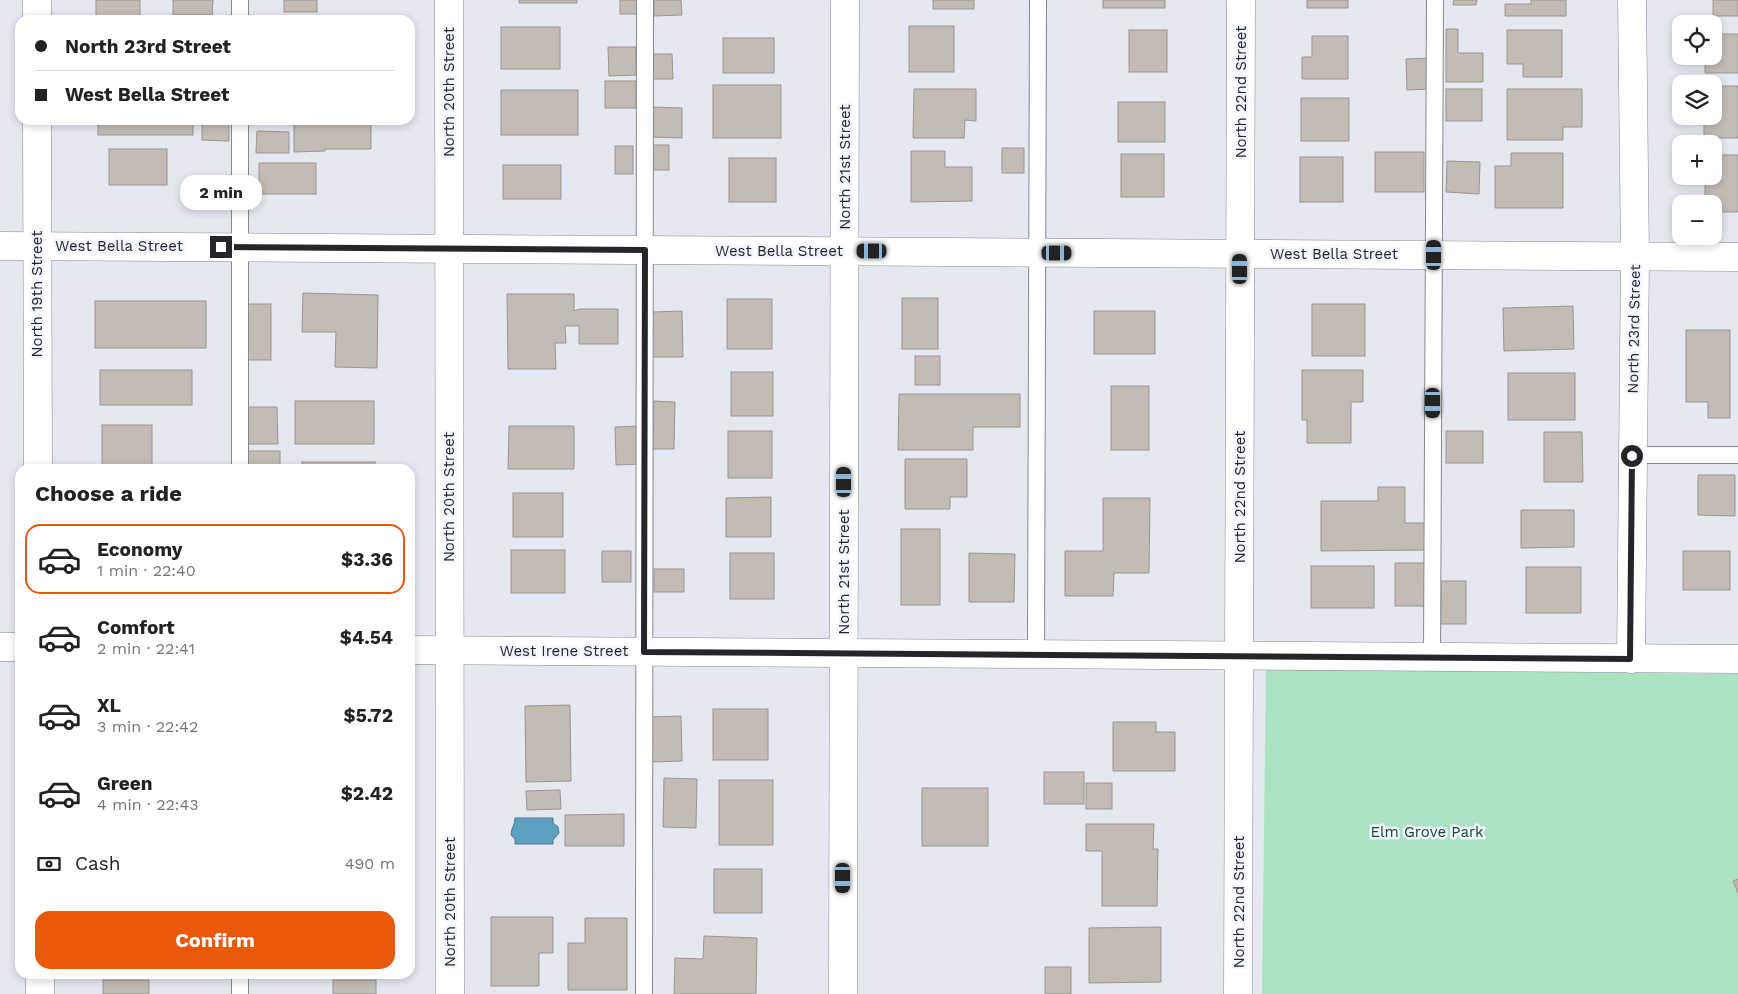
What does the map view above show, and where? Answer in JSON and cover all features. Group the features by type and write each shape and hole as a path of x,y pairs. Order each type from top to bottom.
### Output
{"street":[{"path":"38,0 38,15"},
{"name":"North 20th Street","path":"449,0 450,994"},
{"name":"North 21st Street","path":"843,994 845,0"},
{"name":"North 22nd Street","path":"1238,994 1241,0"},
{"name":"North 23rd Street","path":"1630,659 1634,257 1632,0"},
{"name":"North 19th Street","path":"37,125 38,464"},
{"name":"West Bella Street","path":"0,246 1738,257"},
{"path":"0,647 15,647"},
{"name":"West Irene Street","path":"415,650 1738,659"},
{"path":"40,979 40,994"}],"lane":[{"path":"240,0 240,15"},
{"path":"644,994 645,0"},
{"path":"1036,654 1038,0"},
{"path":"1432,658 1435,0"},
{"path":"240,125 240,464"},
{"path":"1632,456 1738,455"},
{"path":"240,979 240,994"}],"green space":[{"name":"Elm Grove Park","path":"1266,669 1738,674 1738,994 1262,994"}],"water":[{"path":"515,818 553,818 553,823 558,827 559,833 553,840 553,844 515,844 515,839 511,835"}],"building":[{"path":"96,0 140,0 140,15 96,15"},
{"path":"173,0 213,0 212,15 173,15"},
{"path":"284,0 317,0 317,12 284,12"},
{"path":"519,0 577,0 577,3 519,3"},
{"path":"620,0 638,0 638,14 620,14"},
{"path":"654,0 681,0 682,15 654,16"},
{"path":"933,0 974,0 974,9 933,9"},
{"path":"1103,0 1165,0 1165,8 1103,8"},
{"path":"1307,0 1348,0 1348,8 1307,8"},
{"path":"1454,0 1477,0 1476,5 1453,5"},
{"path":"1531,0 1566,0 1566,16 1505,16 1505,4 1531,4"},
{"path":"1713,0 1738,0 1738,16 1713,15"},
{"path":"909,26 954,26 954,72 909,72"},
{"path":"501,27 560,27 560,69 501,69"},
{"path":"1446,29 1458,29 1458,53 1483,53 1483,82 1446,82"},
{"path":"1129,30 1167,30 1167,72 1129,72"},
{"path":"1507,30 1562,30 1562,77 1523,77 1523,64 1507,64"},
{"path":"1722,34 1738,34 1738,73 1705,73 1705,65 1722,65"},
{"path":"1312,36 1348,36 1348,79 1302,79 1302,57 1312,57"},
{"path":"723,38 774,38 774,73 723,73"},
{"path":"608,47 636,47 636,75 609,76"},
{"path":"652,54 672,54 673,79 652,79"},
{"path":"1431,58 1432,89 1407,90 1406,59"},
{"path":"605,81 636,81 636,108 605,108"},
{"path":"713,85 781,85 781,138 713,138"},
{"path":"1722,86 1738,86 1738,138 1722,138 1722,135 1704,135 1704,125 1722,125"},
{"path":"914,89 976,89 976,121 965,120 964,138 913,138"},
{"path":"1446,89 1482,89 1482,121 1446,121"},
{"path":"1507,89 1582,89 1582,127 1563,127 1563,140 1507,140"},
{"path":"501,90 578,90 578,135 501,135"},
{"path":"1301,98 1349,98 1349,141 1301,141"},
{"path":"1118,102 1165,102 1165,142 1118,142"},
{"path":"651,107 682,108 682,138 650,137"},
{"path":"98,125 193,125 193,135 98,135"},
{"path":"202,125 229,125 229,141 202,140"},
{"path":"294,125 371,125 371,149 325,149 325,151 294,152"},
{"path":"257,131 289,132 289,153 256,153"},
{"path":"653,145 669,145 669,170 653,170"},
{"path":"615,146 633,146 633,174 615,174"},
{"path":"1002,148 1024,148 1024,173 1002,173"},
{"path":"109,149 167,149 167,185 109,185"},
{"path":"911,151 945,151 945,167 972,167 972,201 911,202"},
{"path":"1375,152 1424,152 1424,192 1375,192"},
{"path":"1511,153 1563,153 1563,208 1495,208 1495,166 1511,166"},
{"path":"1121,154 1164,154 1164,197 1121,197"},
{"path":"1722,155 1738,155 1738,212 1722,212 1722,195 1705,195 1705,185 1722,185"},
{"path":"1300,157 1343,157 1343,202 1300,202"},
{"path":"729,158 776,158 776,202 729,202"},
{"path":"1447,161 1480,162 1479,194 1446,192"},
{"path":"259,163 316,163 316,194 259,194"},
{"path":"503,165 561,165 561,199 503,199"},
{"path":"303,293 378,295 377,368 335,367 336,332 302,332"},
{"path":"507,294 574,294 574,311 579,309 618,309 618,344 579,344 579,326 565,326 566,343 555,343 556,369 508,369"},
{"path":"902,298 938,298 938,349 902,349"},
{"path":"727,299 772,299 772,349 727,349"},
{"path":"95,301 206,301 206,348 95,348"},
{"path":"244,304 271,304 271,360 244,360"},
{"path":"1312,304 1365,304 1365,356 1312,356"},
{"path":"1573,306 1574,349 1504,351 1503,308"},
{"path":"682,311 683,357 652,357 652,312"},
{"path":"1094,311 1155,311 1155,354 1094,354"},
{"path":"1686,330 1730,330 1730,418 1708,418 1708,402 1686,402"},
{"path":"915,356 940,356 940,385 915,385"},
{"path":"100,370 192,370 192,405 100,405"},
{"path":"1302,370 1363,370 1363,402 1351,402 1351,443 1307,443 1307,420 1302,420"},
{"path":"731,372 773,372 773,416 731,416"},
{"path":"1508,373 1575,373 1575,420 1508,420"},
{"path":"1111,386 1149,386 1149,450 1111,450"},
{"path":"899,394 1020,394 1020,427 973,427 973,450 898,450"},
{"path":"295,401 374,401 374,444 295,444"},
{"path":"654,401 675,402 674,449 653,449"},
{"path":"246,407 277,407 278,444 246,444"},
{"path":"102,425 152,425 152,464 102,464"},
{"path":"509,426 574,426 574,469 508,469"},
{"path":"640,426 641,464 616,465 615,427"},
{"path":"728,431 772,431 772,478 728,478"},
{"path":"1446,431 1483,431 1483,463 1446,463"},
{"path":"1544,432 1582,432 1583,482 1544,482"},
{"path":"245,451 280,451 280,464 245,464"},
{"path":"905,459 967,459 967,497 950,497 950,509 905,509"},
{"path":"302,462 375,462 375,464 302,464"},
{"path":"1698,475 1735,475 1735,516 1698,515"},
{"path":"1378,487 1405,487 1405,523 1428,523 1428,550 1321,551 1321,501 1378,501"},
{"path":"513,493 563,493 563,537 513,537"},
{"path":"771,497 771,537 726,537 726,498"},
{"path":"1103,498 1150,498 1149,573 1114,573 1113,596 1065,596 1065,551 1103,551"},
{"path":"1521,510 1574,510 1574,547 1521,548"},
{"path":"901,529 940,529 940,605 901,605"},
{"path":"511,550 565,550 565,593 511,593"},
{"path":"602,551 631,551 631,582 602,582"},
{"path":"1683,551 1730,551 1730,590 1683,590"},
{"path":"730,553 774,553 774,599 730,599"},
{"path":"969,553 1015,554 1014,602 969,602"},
{"path":"1395,563 1427,563 1427,606 1395,606"},
{"path":"1311,566 1374,566 1374,608 1311,608"},
{"path":"1526,567 1581,567 1581,613 1526,613"},
{"path":"654,569 684,569 684,592 654,592"},
{"path":"1441,581 1466,581 1466,624 1441,624"},
{"path":"570,705 571,781 526,782 525,706"},
{"path":"713,709 768,709 768,760 713,760"},
{"path":"681,716 682,761 652,762 651,717"},
{"path":"1113,722 1156,722 1156,732 1175,732 1175,771 1113,771"},
{"path":"1044,772 1084,772 1084,804 1044,804"},
{"path":"664,778 697,779 696,828 663,827"},
{"path":"719,780 773,780 773,845 719,845"},
{"path":"1086,783 1112,783 1112,809 1086,809"},
{"path":"922,788 988,788 988,846 922,846"},
{"path":"560,790 561,809 527,810 526,791"},
{"path":"624,814 624,846 565,846 565,815"},
{"path":"1086,824 1154,824 1153,849 1158,849 1157,906 1102,906 1102,851 1086,851"},
{"path":"714,869 762,869 762,913 714,913"},
{"path":"1738,879 1738,893 1733,881"},
{"path":"491,917 553,917 553,953 539,953 539,986 491,986"},
{"path":"585,918 627,918 627,990 568,990 568,943 585,943"},
{"path":"1161,927 1161,982 1089,983 1089,928"},
{"path":"704,936 757,938 756,994 674,994 675,958 703,959"},
{"path":"1045,967 1071,967 1071,994 1045,994"},
{"path":"103,980 149,980 149,994 103,994"},
{"path":"333,980 376,980 376,994 333,994"}],"route":[{"path":"221,247 645,250 644,652 1630,659 1632,456"}]}
